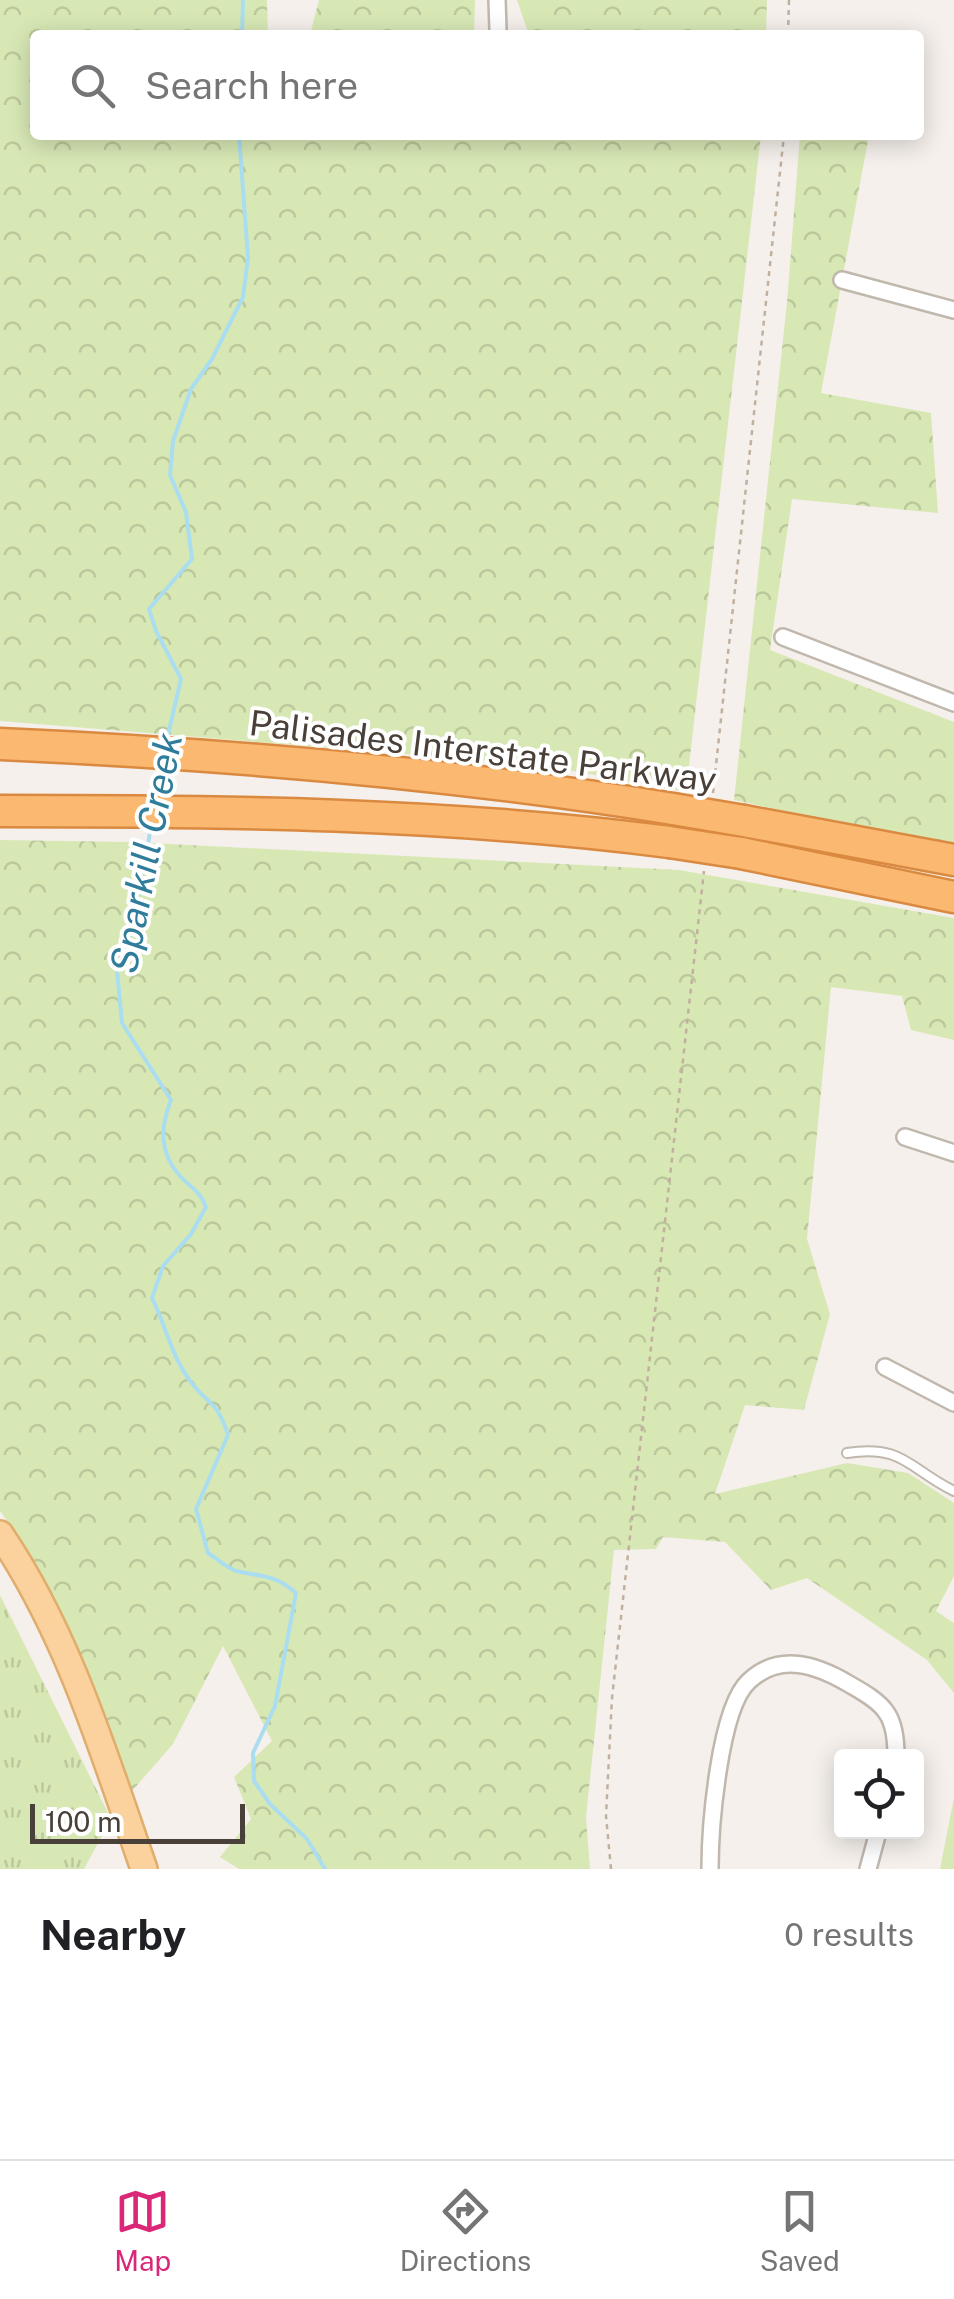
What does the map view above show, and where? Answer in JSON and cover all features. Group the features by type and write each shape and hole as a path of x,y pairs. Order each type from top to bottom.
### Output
{"highway":[{"name":"Palisades Interstate Parkway","path":"0,744 342,768 516,786 673,809 954,860"},
{"name":"Palisades Interstate Parkway","path":"0,811 342,814 498,823 741,853 954,897"}],"main road":[{"path":"0,1534 49,1618 84,1696 144,1869"}],"street":[{"path":"498,0 498,30"},
{"path":"842,280 954,310"},
{"path":"783,637 954,703"},
{"path":"905,1137 954,1153"},
{"path":"884,1367 954,1403"},
{"path":"710,1869 710,1816 734,1706 748,1682 769,1669 796,1662 822,1668 863,1692 886,1712 896,1737 896,1749"},
{"path":"868,1869 876,1839"}],"lane":[{"path":"847,1453 885,1450 954,1491"}],"path":[{"path":"788,0 788,30"},
{"path":"711,808 783,140"},
{"path":"611,1869 606,1816 612,1698 705,866"}],"green space":[{"path":"0,0 267,0 268,30 30,30 30,140 760,140 686,792 541,765 0,721"},
{"path":"319,0 475,0 474,30 311,30"},
{"path":"517,0 767,0 766,30 527,30"},
{"path":"800,140 868,140 821,393 931,413 938,513 792,499 770,650 954,722 954,848 734,800 787,302"},
{"path":"0,840 131,842 679,870 954,918 954,1040 911,1030 902,996 831,987 807,1239 830,1314 804,1410 745,1405 715,1494 847,1463 908,1473 954,1503 954,1576 936,1611 954,1623 954,1693 927,1660 807,1578 771,1590 725,1542 663,1537 656,1549 614,1550 586,1817 590,1869 239,1869 220,1857 251,1819 234,1777 272,1741 223,1646 173,1744 132,1791 60,1611 0,1511"},
{"path":"0,1595 111,1819 84,1869 0,1869"},
{"path":"954,1797 954,1869 940,1869"}],"waterway":[{"name":"Sparkill Creek","path":"242,30 243,0"},
{"name":"Sparkill Creek","path":"167,739 181,679 149,609 192,559 186,512 170,475 173,441 191,389 212,359 243,297 248,258 239,140"},
{"name":"Sparkill Creek","path":"156,798 162,768"},
{"name":"Sparkill Creek","path":"152,822 132,930 117,970 122,1023 171,1100 163,1130 168,1158 206,1207 191,1234 163,1266 152,1298 182,1369 215,1407 228,1435 196,1509 208,1553 233,1570 274,1579 296,1593 275,1706 253,1753 254,1781 270,1804 307,1839 325,1869"}]}
